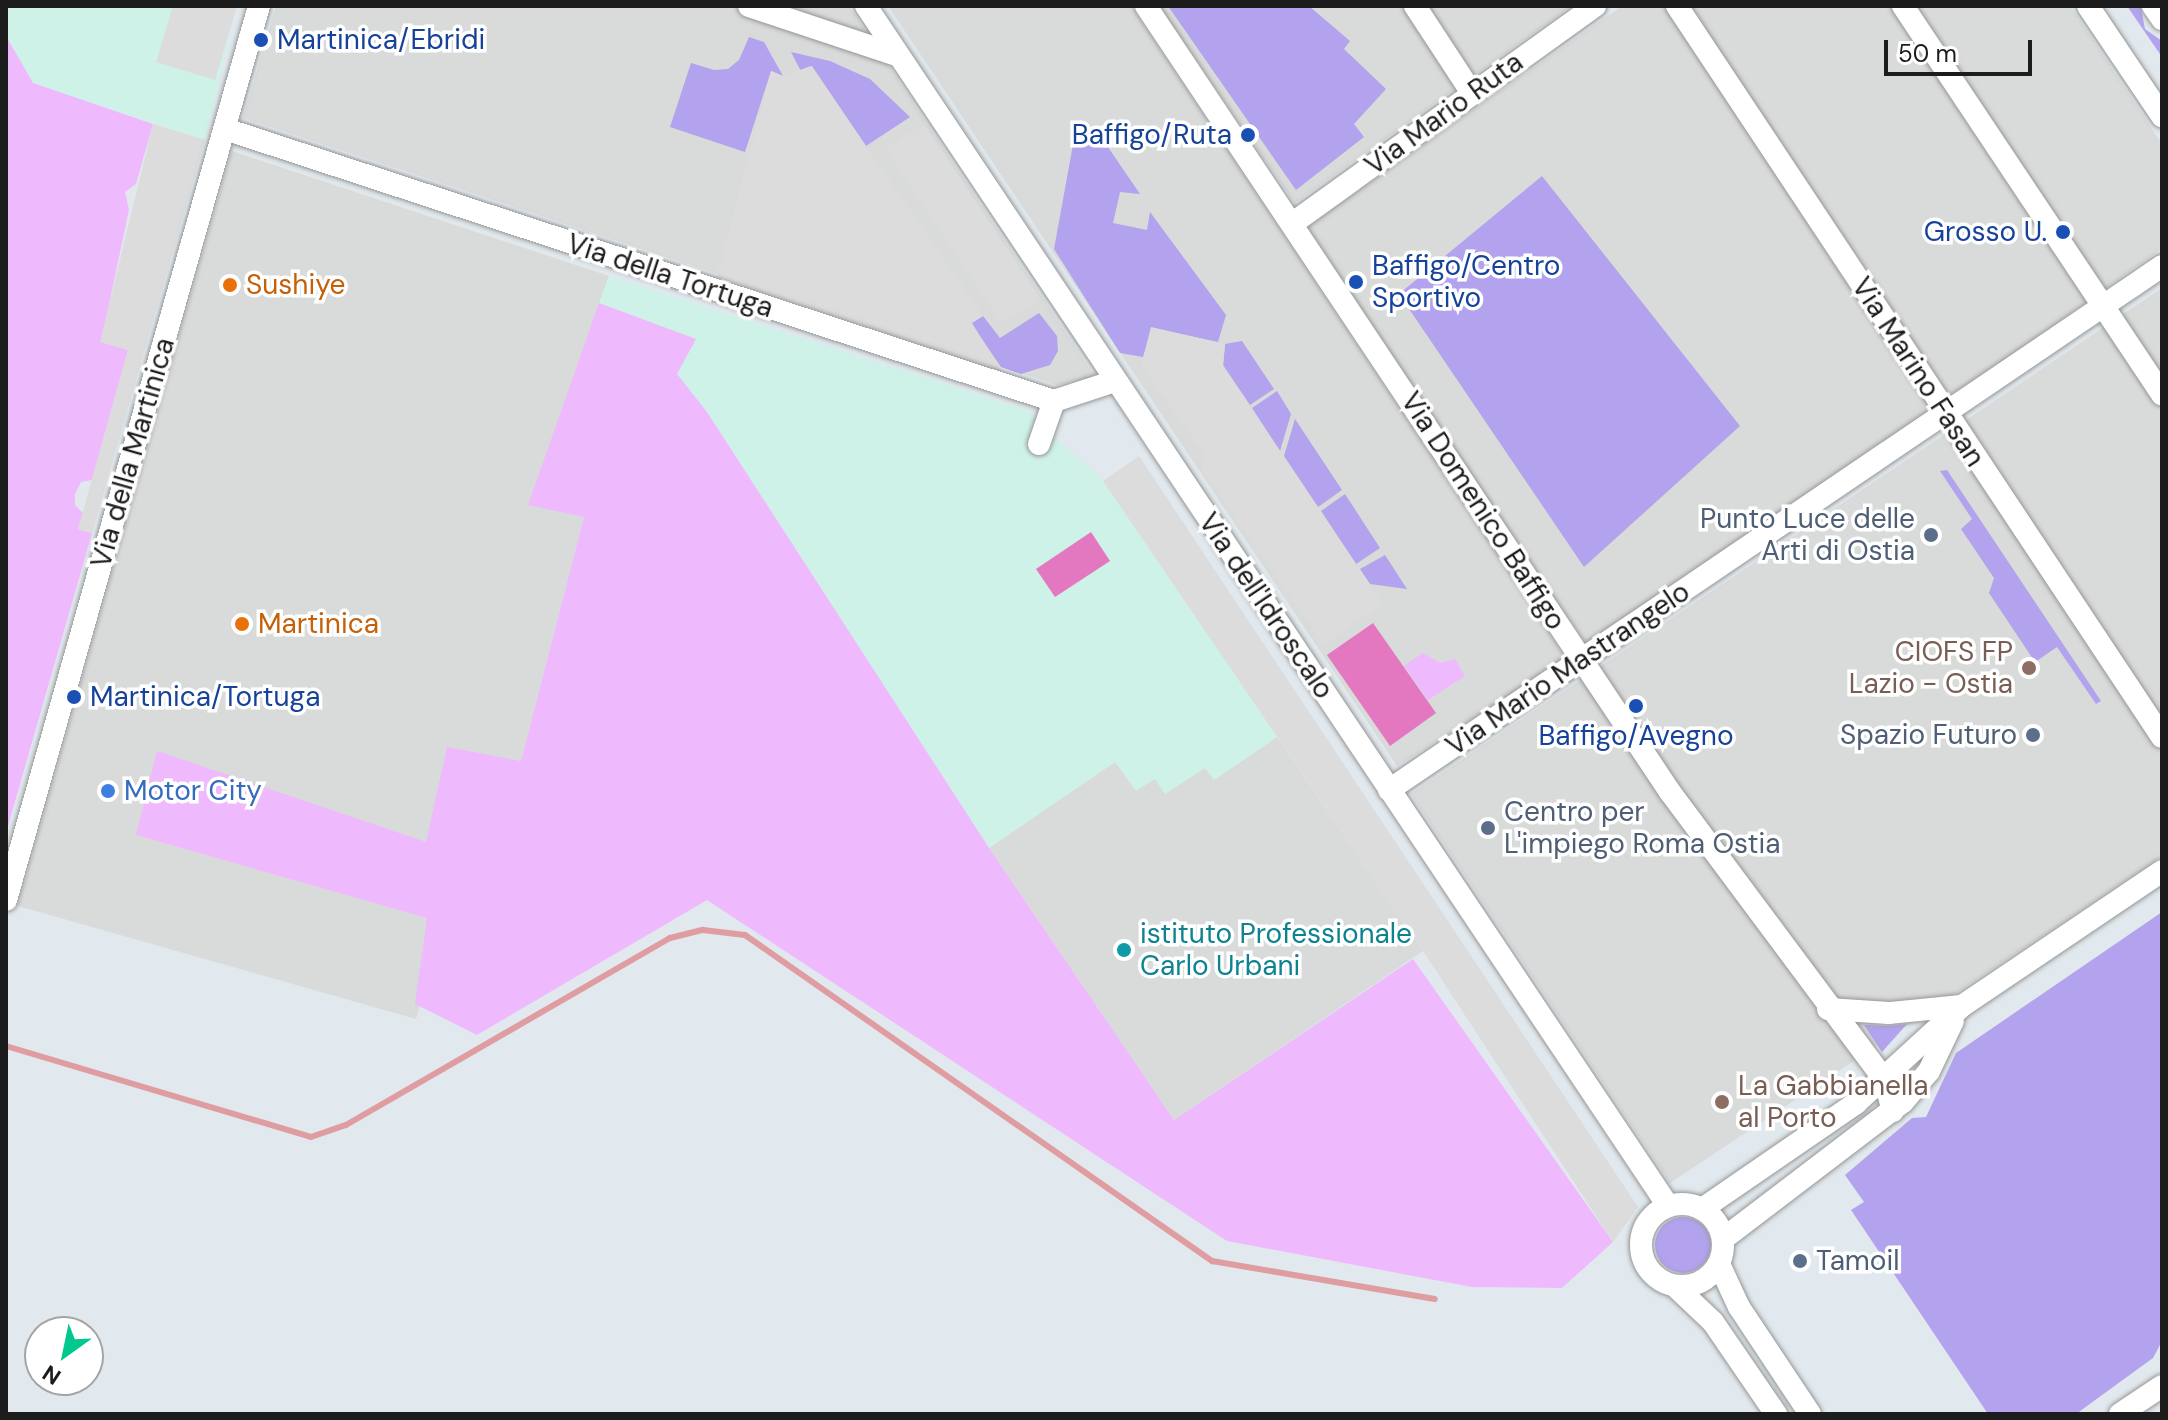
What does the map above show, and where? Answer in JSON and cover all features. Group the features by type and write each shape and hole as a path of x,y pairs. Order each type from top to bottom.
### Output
{"street":[{"name":"Via della Martinica","path":"6,900 259,6"},
{"path":"749,6 896,55"},
{"name":"Via dell'Idroscalo","path":"866,6 1668,1206"},
{"name":"Via Domenico Baffigo","path":"1146,6 1582,662 1828,1009 1885,1080"},
{"path":"1415,6 1472,93"},
{"name":"Via Mario Ruta","path":"1293,223 1595,6"},
{"name":"Via Marino Fasan","path":"1677,6 2162,737"},
{"path":"1903,6 2162,395"},
{"path":"2088,6 2162,116"},
{"path":"2153,6 2162,19"},
{"name":"Via della Tortuga","path":"225,129 1054,401"},
{"name":"Via Mario Mastrangelo","path":"1389,790 1582,662 1943,411 2162,266"},
{"path":"1039,444 1054,401 1115,381"},
{"path":"1702,1209 1885,1080 1962,1006 2162,871"},
{"path":"1828,1009 1889,1013 1962,1006"},
{"path":"1723,1239 1893,1111 1925,1076 1962,1006"},
{"path":"1885,1080 1893,1111"},
{"path":"1776,1414 1713,1322 1675,1286 1649,1270 1640,1245 1647,1222 1668,1206 1702,1209 1717,1223 1723,1239 1719,1264 1739,1307 1810,1414"},
{"path":"1675,1286 1702,1281 1719,1264"},
{"path":"2120,1414 2162,1386"}],"shaded area":[{"path":"6,6 236,6 205,140 32,83 6,36"},
{"path":"173,6 237,6 215,80 156,62"},
{"path":"276,6 849,6 1095,377 1057,385 243,118"},
{"path":"888,6 1131,6 1566,659 1397,766"},
{"path":"1159,6 1571,6 1295,203"},
{"path":"1168,6 1309,6 1350,41 1344,49 1386,89 1354,124 1364,137 1296,190"},
{"path":"1622,6 2070,6 2162,144 2162,248 1593,654 1304,229"},
{"path":"2127,6 2141,8 2145,29 2162,41 2162,57"},
{"path":"6,36 33,83 153,124 136,184 125,192 129,210 101,342 128,350 92,480 81,482 75,494 75,505 83,513 78,529 92,533 6,833"},
{"path":"749,37 764,42 783,76 771,71 745,152 670,127 691,63 714,70 728,69 739,60"},
{"path":"791,52 830,61 870,79 910,117 866,146 812,66 802,73"},
{"path":"811,66 983,316 972,323 1002,372 717,277 771,71 783,76"},
{"path":"153,124 205,140 92,533 78,529 128,350 100,342"},
{"path":"924,124 1041,300 1001,322 885,149"},
{"path":"1076,128 1097,131 1140,194 1120,192 1113,223 1147,230 1150,212 1226,315 1218,342 1152,328 1143,357 1120,353 1054,249"},
{"path":"232,151 609,276 529,504 584,517 521,761 497,757 416,1019 18,906"},
{"path":"1542,176 1740,426 1584,567 1399,294"},
{"path":"609,276 1026,410 1103,481 1277,737 1214,780 1205,768 1165,794 1155,779 1136,791 1115,762 989,848 707,412 676,374 696,339 599,303"},
{"path":"2162,288 2162,856 1670,1183 1411,794"},
{"path":"599,303 696,339 677,374 707,412 989,848 1174,1120 1413,959 1613,1242 1562,1288 1472,1287 1227,1241 707,900 477,1035 415,1004 427,918 136,835 157,751 426,842 447,747 521,761 584,517 528,505"},
{"path":"1039,313 1057,336 1058,351 1050,365 1021,374 1001,367 971,323 983,316 1000,338"},
{"path":"1151,327 1225,344 1223,366 1383,604 1324,645 1202,470 1204,454 1141,366"},
{"path":"1242,341 1274,389 1250,405 1223,365 1225,344"},
{"path":"1277,391 1291,414 1280,451 1252,408"},
{"path":"1295,419 1342,490 1318,507 1284,456"},
{"path":"1139,456 1638,1207 1613,1242 1423,951 1103,481"},
{"path":"1947,470 2101,701 2096,704 2057,647 2035,662 1989,593 1994,578 1961,529 1972,519 1940,471"},
{"path":"1345,494 1380,548 1356,564 1321,511"},
{"path":"1091,532 1110,561 1055,597 1036,569"},
{"path":"1385,555 1407,589 1370,584 1360,569"},
{"path":"1373,623 1436,713 1390,746 1327,655"},
{"path":"1423,653 1440,663 1455,659 1465,676 1428,700 1404,666"},
{"path":"1277,737 1423,951 1174,1120 989,848 1115,762 1155,778 1205,767 1214,780"},
{"path":"2162,912 2162,1341 2153,1358 2076,1414 1988,1414 1851,1210 1864,1202 1845,1175 1912,1118 1926,1117 1956,1053"},
{"path":"1907,1024 1882,1052 1864,1025 1889,1026"},
{"path":"1683,1217 1703,1225 1711,1245 1703,1265 1683,1273 1663,1265 1655,1245 1663,1225"}],"waterway":[{"path":"6,1046 311,1137 346,1125 670,938 703,930 745,935 1212,1261 1435,1299"}],"place":[{"name":"Martinica/Ebridi","path":"261,40"},
{"name":"Baffigo/Ruta","path":"1248,135"},
{"name":"Grosso U.","path":"2063,232"},
{"name":"Baffigo/Centro Sportivo","path":"1356,282"},
{"name":"Sushiye","path":"230,285"},
{"name":"Punto Luce delle Arti di Ostia","path":"1931,535"},
{"name":"Martinica","path":"242,624"},
{"name":"CIOFS FP Lazio - Ostia","path":"2029,668"},
{"name":"Martinica/Tortuga","path":"74,697"},
{"name":"Baffigo/Avegno","path":"1636,706"},
{"name":"Spazio Futuro","path":"2033,735"},
{"name":"Motor City","path":"108,791"},
{"name":"Centro per L'impiego Roma Ostia","path":"1488,828"},
{"name":"istituto Professionale Carlo Urbani","path":"1124,950"},
{"name":"La Gabbianella al Porto","path":"1722,1102"},
{"name":"Tamoil","path":"1800,1261"}]}
